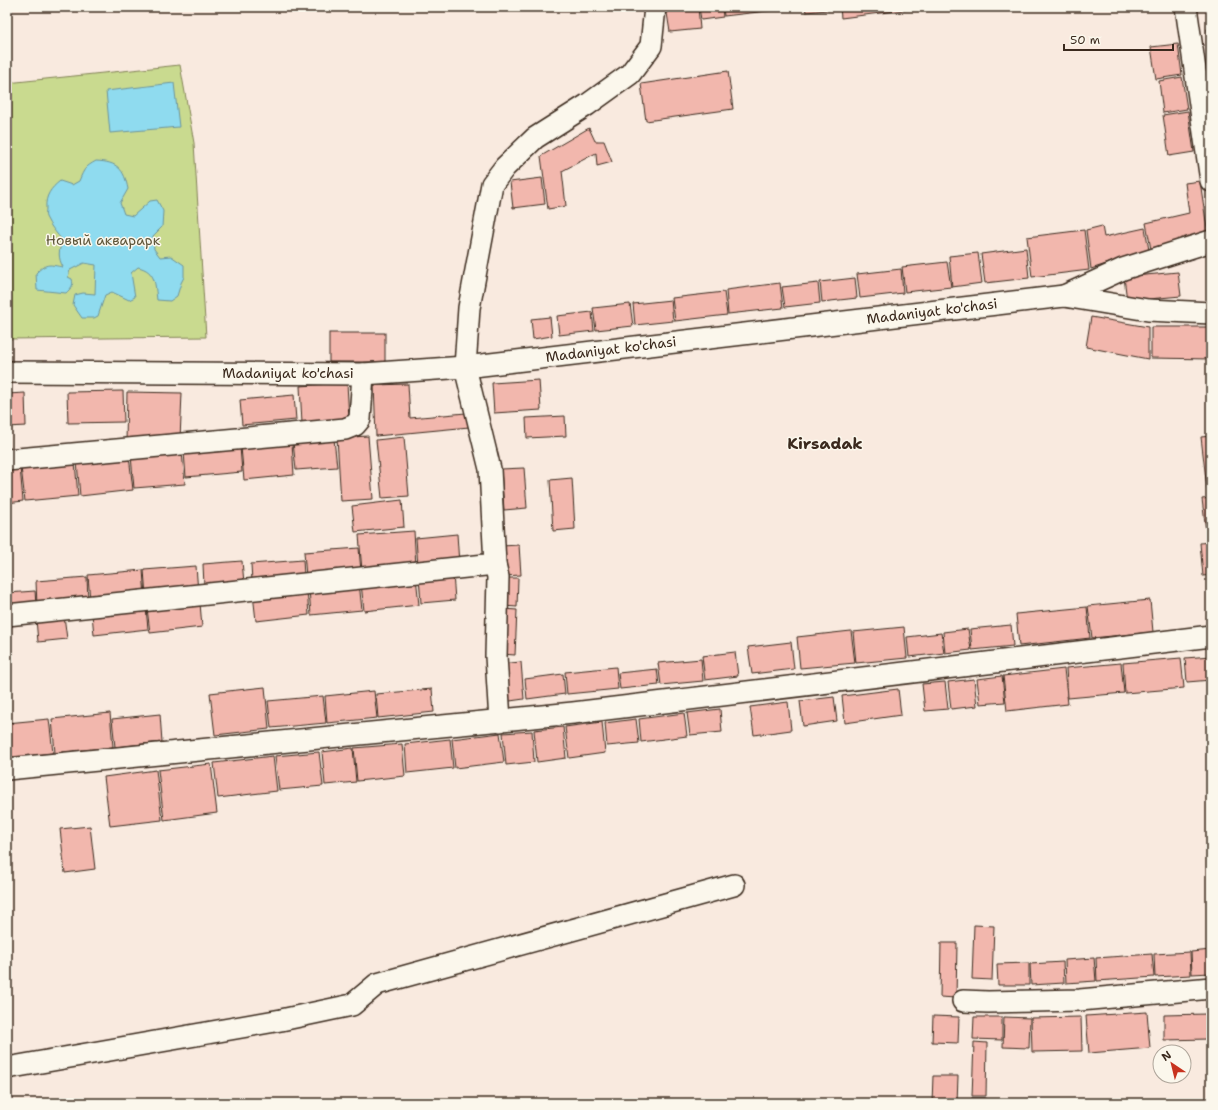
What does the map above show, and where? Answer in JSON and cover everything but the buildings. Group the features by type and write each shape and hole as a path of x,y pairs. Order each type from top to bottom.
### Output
{"street":[{"path":"500,721 496,656 498,577 495,564 490,469 465,367 470,308 492,184 504,167 535,138 587,105 630,74 651,46 656,7"},
{"path":"1186,7 1211,181"},
{"path":"1064,296 1123,270 1211,241"},
{"name":"Madaniyat ko'chasi","path":"7,372 363,374 465,367 1064,296 1148,310 1211,313"},
{"path":"7,460 345,429 355,425 360,419 363,374"},
{"path":"7,615 495,564"},
{"path":"7,769 500,721 1211,636"},
{"path":"7,1068 352,1006 377,984 734,885"},
{"path":"963,1001 988,1002 1080,1000 1211,988"}],"green space":[{"name":"Новый акварарк","path":"180,65 194,143 206,337 7,339 7,83"}],"water":[{"path":"174,83 179,127 110,133 106,91"},
{"path":"96,161 115,165 122,172 128,189 120,203 124,214 133,216 150,201 157,200 163,211 162,227 153,236 154,249 160,257 171,256 184,265 184,277 177,296 170,301 157,300 154,279 144,269 138,267 131,273 135,297 129,300 112,292 105,295 98,316 94,318 82,318 73,305 75,295 83,293 95,294 96,265 84,263 70,270 68,277 72,279 73,283 71,288 66,293 37,290 36,273 43,267 49,265 63,267 59,254 63,241 52,227 46,216 46,200 51,189 60,181 72,185 79,181 85,169"}],"district":[{"name":"Kirsadak","path":"825,443"}]}
